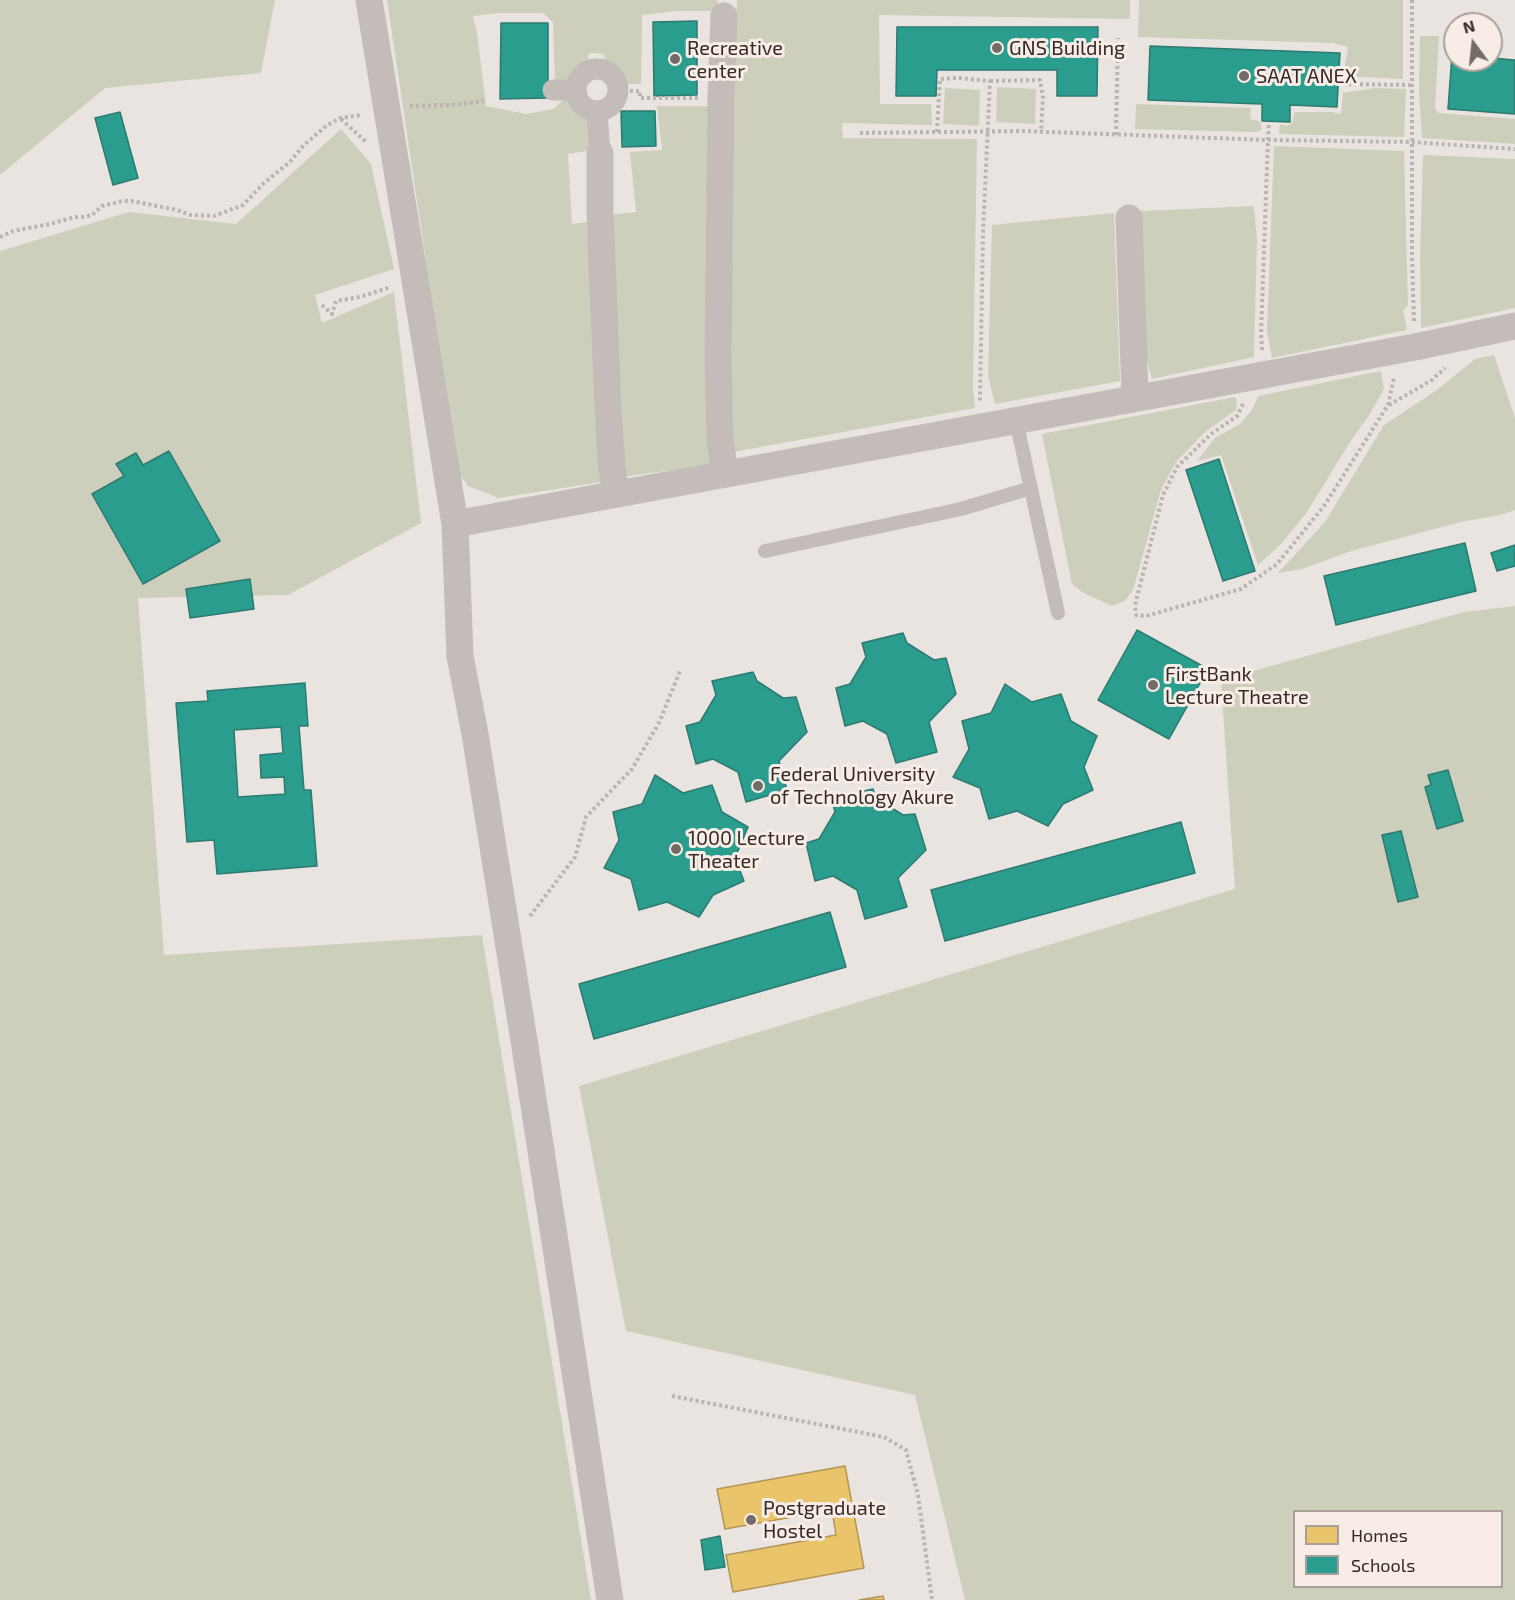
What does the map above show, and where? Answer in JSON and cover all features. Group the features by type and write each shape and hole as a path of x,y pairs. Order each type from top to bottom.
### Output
{"street":[{"path":"369,0 455,524 460,656 475,734 610,1600"},
{"path":"724,16 718,359 720,440 725,473"},
{"path":"597,63 615,80 618,91 615,101 607,108 597,111 586,108 578,100 576,90 579,79 597,63"},
{"path":"553,90 576,90"},
{"path":"597,111 608,396 612,471 616,494"},
{"path":"1129,218 1135,397"},
{"path":"455,524 1515,326"}],"lane":[{"path":"1016,420 1058,613"},
{"path":"765,551 961,509 1031,488"}],"path":[{"path":"1269,122 1261,333 1257,376 1238,416 1210,434 1177,467 1163,495 1135,605 1136,615 1146,616 1241,589 1277,564 1324,506 1388,405 1395,369 1406,348 1412,255 1412,0"},
{"path":"1116,135 1118,38"},
{"path":"937,132 940,79 958,78 990,81 1040,80 1043,97 1041,132"},
{"path":"985,425 980,399 980,369 990,81"},
{"path":"1342,84 1413,85"},
{"path":"618,91 640,91 640,98 721,99"},
{"path":"0,237 13,231 92,215 102,206 123,201 177,210 190,215 214,216 243,205 264,183 290,162 303,146 340,118 387,112 409,106 452,105 484,101"},
{"path":"340,118 369,145"},
{"path":"860,133 1041,132 1268,140 1412,142 1515,149"},
{"path":"322,305 332,314 336,301 369,294 399,284"},
{"path":"1388,405 1432,380 1455,358 1463,337"},
{"path":"528,919 575,857 586,817 632,769 659,723 680,671"},
{"path":"672,1396 884,1437 906,1450 918,1495 932,1600"}],"green space":[{"path":"0,0 275,0 261,73 105,88 0,175"},
{"path":"387,0 717,0 719,11 676,11 642,15 641,84 622,84 618,71 606,66 604,54 591,53 588,55 589,66 579,71 573,80 555,86 553,22 543,13 498,13 473,16 486,106 526,114 553,109 567,97 573,97 576,111 591,115 591,150 568,154 572,224 587,222 602,482 499,498 468,486 453,465"},
{"path":"737,0 1130,0 1130,19 879,15 880,104 931,104 932,125 842,123 843,138 977,139 973,388 975,408 733,452 730,260"},
{"path":"1139,0 1403,0 1403,79 1343,76 1348,47 1333,43 1138,37"},
{"path":"1420,36 1439,36 1435,108 1438,113 1515,119 1515,144 1422,138 1419,92"},
{"path":"997,87 1036,89 1035,124 996,122"},
{"path":"945,88 980,90 979,126 943,124"},
{"path":"1375,88 1406,89 1404,137 1279,134 1280,124 1287,126 1292,123 1295,112 1341,114 1343,93"},
{"path":"1136,104 1251,108 1250,119 1260,121 1262,129 1257,132 1135,129"},
{"path":"657,106 710,106 715,464 622,477 608,215 636,212 630,152 662,150"},
{"path":"341,129 371,164 394,269 315,295 322,323 394,292 421,523 288,595 138,598 164,955 482,935 591,1600 0,1600 0,251 129,212 236,224"},
{"path":"1274,146 1404,151 1408,305 1403,310 1407,330 1272,358 1267,331"},
{"path":"1423,155 1515,159 1515,308 1421,328 1420,255"},
{"path":"1254,206 1257,240 1254,357 1152,379 1146,357 1141,211"},
{"path":"1114,213 1120,381 995,404 988,375 992,225"},
{"path":"1494,355 1515,418 1515,510 1351,551 1302,569 1278,573 1325,522 1384,425 1437,390 1475,359"},
{"path":"1381,371 1384,389 1370,414 1307,512 1281,544 1258,565 1221,455 1197,461 1215,438 1240,424 1252,410 1258,396"},
{"path":"1235,397 1236,410 1205,432 1176,462 1161,490 1133,590 1125,601 1112,606 1082,592 1072,584 1042,434"},
{"path":"1515,606 1515,1600 965,1600 915,1395 626,1331 579,1086 1235,889 1221,680 1464,612"}],"building: Homes":[{"name":"Postgraduate Hostel","path":"845,1466 864,1568 733,1592 726,1555 836,1535 832,1510 725,1529 717,1489"},
{"path":"883,1596 884,1600 859,1600"}],"building: Schools":[{"name":"Recreative center","path":"697,21 697,95 654,96 653,22"},
{"path":"501,23 548,23 548,98 500,99"},
{"name":"GNS Building","path":"897,27 1098,27 1097,96 1057,96 1057,70 937,70 936,96 896,96"},
{"name":"SAAT ANEX","path":"1150,46 1340,53 1337,107 1290,105 1290,122 1262,121 1262,104 1148,100"},
{"path":"1503,59 1515,60 1515,114 1448,109 1451,72 1503,72"},
{"path":"621,111 655,111 656,146 622,147"},
{"path":"120,112 138,178 113,185 95,118"},
{"path":"169,451 220,541 143,584 92,494 124,476 116,464 136,453 143,465"},
{"path":"1219,459 1255,571 1223,581 1186,470"},
{"path":"1465,543 1476,591 1336,625 1324,576"},
{"path":"1515,545 1515,566 1497,571 1491,553"},
{"path":"250,579 254,609 190,618 186,589"},
{"name":"FirstBank Lecture Theatre","path":"1137,630 1208,669 1169,739 1098,700"},
{"path":"903,633 907,643 934,660 946,658 956,694 929,722 937,752 896,763 887,734 863,721 845,726 836,688 850,684 866,657 862,643"},
{"name":"1000 Lecture Theater","path":"753,672 757,681 783,698 796,697 807,732 779,761 787,790 746,802 738,772 713,759 696,764 686,726 700,722 716,695 712,681"},
{"path":"305,683 308,726 299,726 304,790 311,790 317,866 217,874 214,840 187,842 176,703 208,701 207,691","holes":["281,727 283,753 260,755 261,778 284,777 285,794 238,797 234,730"]},
{"path":"1005,684 1032,702 1061,694 1071,721 1097,736 1084,767 1093,790 1063,804 1048,826 1017,811 989,819 980,788 953,777 969,749 962,721 991,713"},
{"path":"1448,770 1463,821 1437,829 1425,787 1431,785 1428,775"},
{"name":"1000 Lecture Theater","path":"655,775 683,793 712,785 722,812 748,827 735,858 744,881 713,895 699,917 667,902 639,910 631,879 604,868 619,840 613,812 642,804"},
{"name":"1000 Lecture Theater","path":"873,789 876,798 903,815 915,814 926,850 898,878 907,907 865,919 857,890 833,876 815,881 806,843 819,839 835,812 831,798"},
{"path":"1181,822 1195,873 945,941 931,890"},
{"path":"1401,831 1418,897 1398,902 1382,835"},
{"path":"830,912 846,967 594,1039 579,984"},
{"path":"720,1536 725,1567 705,1570 701,1540"}],"place":[{"name":"GNS Building","path":"997,48"},
{"name":"Recreative center","path":"675,59"},
{"name":"SAAT ANEX","path":"1244,76"},
{"name":"FirstBank Lecture Theatre","path":"1153,685"},
{"name":"Federal University of Technology Akure","path":"758,786"},
{"name":"1000 Lecture Theater","path":"676,849"},
{"name":"Postgraduate Hostel","path":"751,1520"}]}
